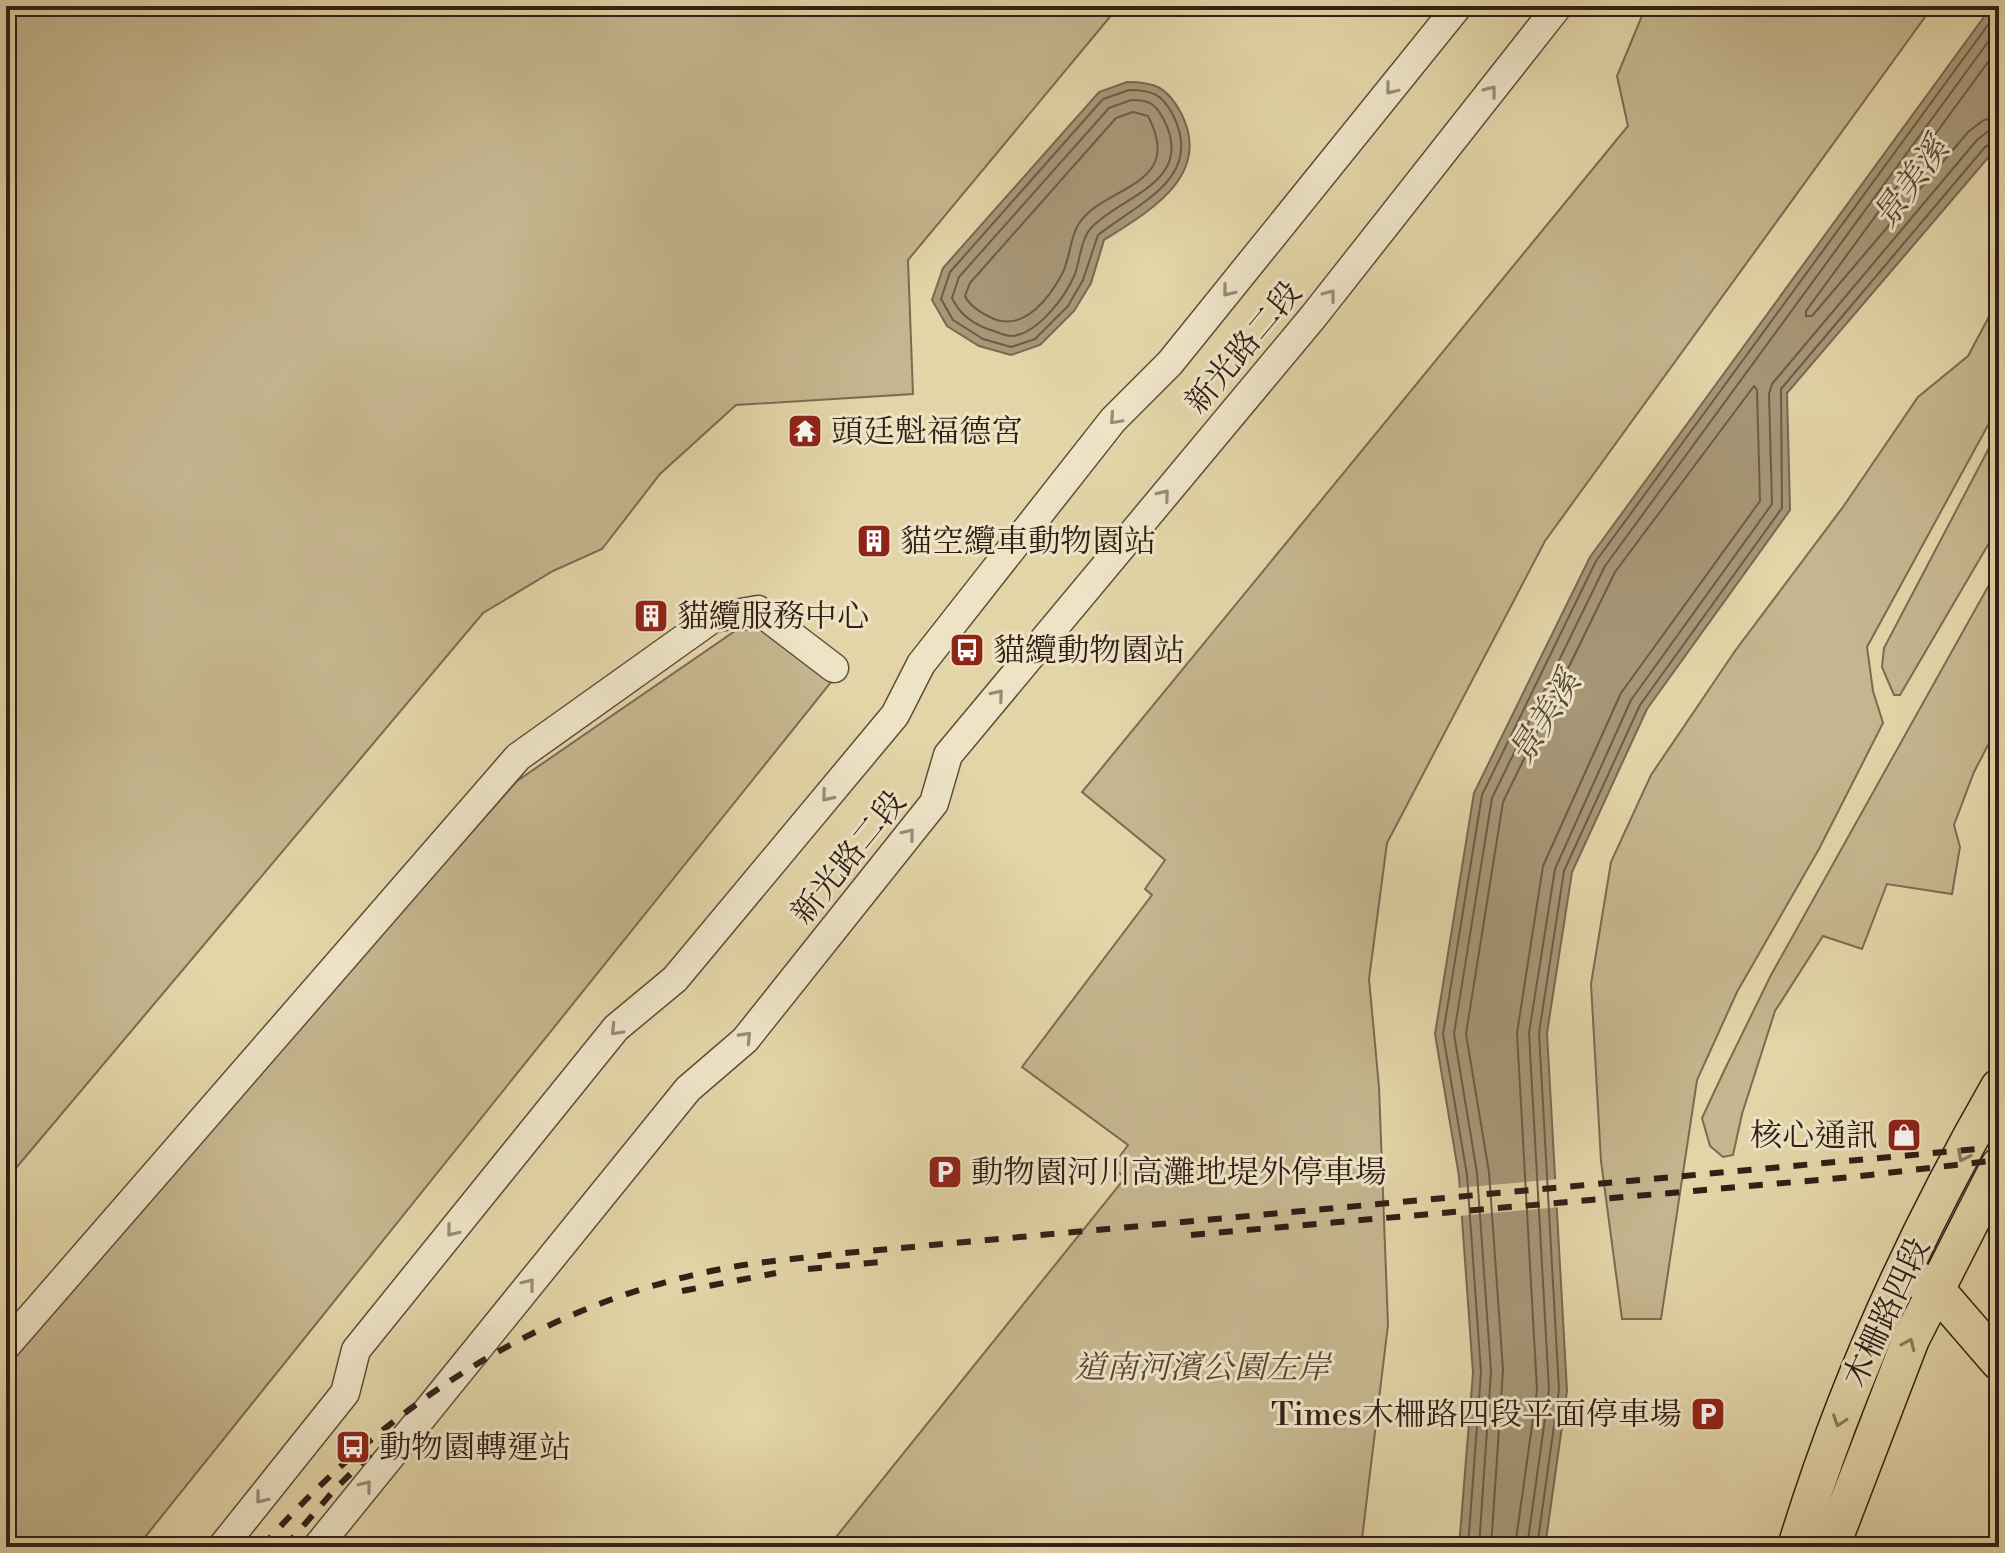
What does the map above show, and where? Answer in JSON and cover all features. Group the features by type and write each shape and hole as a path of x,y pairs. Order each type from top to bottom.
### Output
{"main road":[{"name":"木柵路四段","path":"1822,1539 1852,1381 1902,1272 1999,1087"},
{"name":"木柵路四段","path":"1822,1539 1935,1288 1999,1166"},
{"path":"1902,1272 1935,1288 1999,1362"}],"street":[{"name":"新光路二段","path":"222,1547 345,1393 356,1350 616,1028 675,979 895,715 921,664 1113,420 1170,363 1458,6"},
{"name":"新光路二段","path":"317,1547 688,1089 745,1040 934,803 948,755 1313,317 1558,6"},
{"path":"6,1346 518,757 713,618 758,610 834,668"}],"green space":[{"path":"6,6 1119,6 908,260 913,394 736,405 660,474 602,549 553,571 483,613 6,1180"},
{"name":"道南河濱公園左岸","path":"1646,6 1933,6 1545,541 1387,843 1369,979 1379,1087 1388,1325 1361,1547 828,1547 1125,1178 1112,1167 1128,1145 1022,1067 1152,895 1145,889 1165,860 1082,792 1628,126 1617,76"},
{"path":"1999,298 1999,405 1867,647 1873,691 1883,723 1819,849 1737,992 1697,1080 1661,1319 1622,1319 1601,1161 1591,984 1611,862 1651,775 1735,651 1843,507 1918,397 1968,356"},
{"path":"1999,429 1999,526 1900,695 1894,695 1882,667 1884,648"},
{"path":"1999,567 1999,724 1974,772 1954,825 1960,847 1952,894 1887,884 1862,949 1823,936 1775,1011 1742,1114 1733,1155 1723,1157 1710,1146 1702,1118 1771,975"},
{"path":"769,628 832,681 137,1547 6,1547 6,1358 517,781 735,631"}],"water":[{"name":"景美溪","path":"1992,6 1999,6 1999,145 1787,393 1790,510 1647,709 1572,872 1547,1033 1567,1391 1545,1547 1459,1547 1473,1373 1459,1176 1435,1034 1474,793 1590,557"},
{"path":"1127,82 1159,88 1171,97 1181,113 1189,135 1189,155 1183,173 1172,189 1140,217 1104,240 1091,283 1074,311 1040,345 1011,355 979,346 947,326 932,300 943,268 1099,92"}],"pier":[{"path":"1559,1179 1561,1207 1458,1216 1456,1188"}],"railway":[{"path":"262,1547 309,1496 360,1449 414,1406 471,1368 531,1334 593,1306 659,1284 727,1268 835,1254 1999,1147"},
{"path":"1191,1235 1852,1177 1999,1160"},
{"path":"808,1269 880,1262"},
{"path":"682,1291 776,1273"},
{"path":"285,1547 336,1488 382,1443"}],"place":[{"name":"頭廷魁福德宮","path":"805,431"},
{"name":"貓空纜車動物園站","path":"874,541"},
{"name":"貓纜服務中心","path":"651,616"},
{"name":"貓纜動物園站","path":"967,650"},
{"name":"核心通訊","path":"1904,1135"},
{"name":"動物園河川高灘地堤外停車場","path":"945,1172"},
{"name":"Times木柵路四段平面停車場","path":"1708,1414"},
{"name":"動物園轉運站","path":"353,1447"}]}
